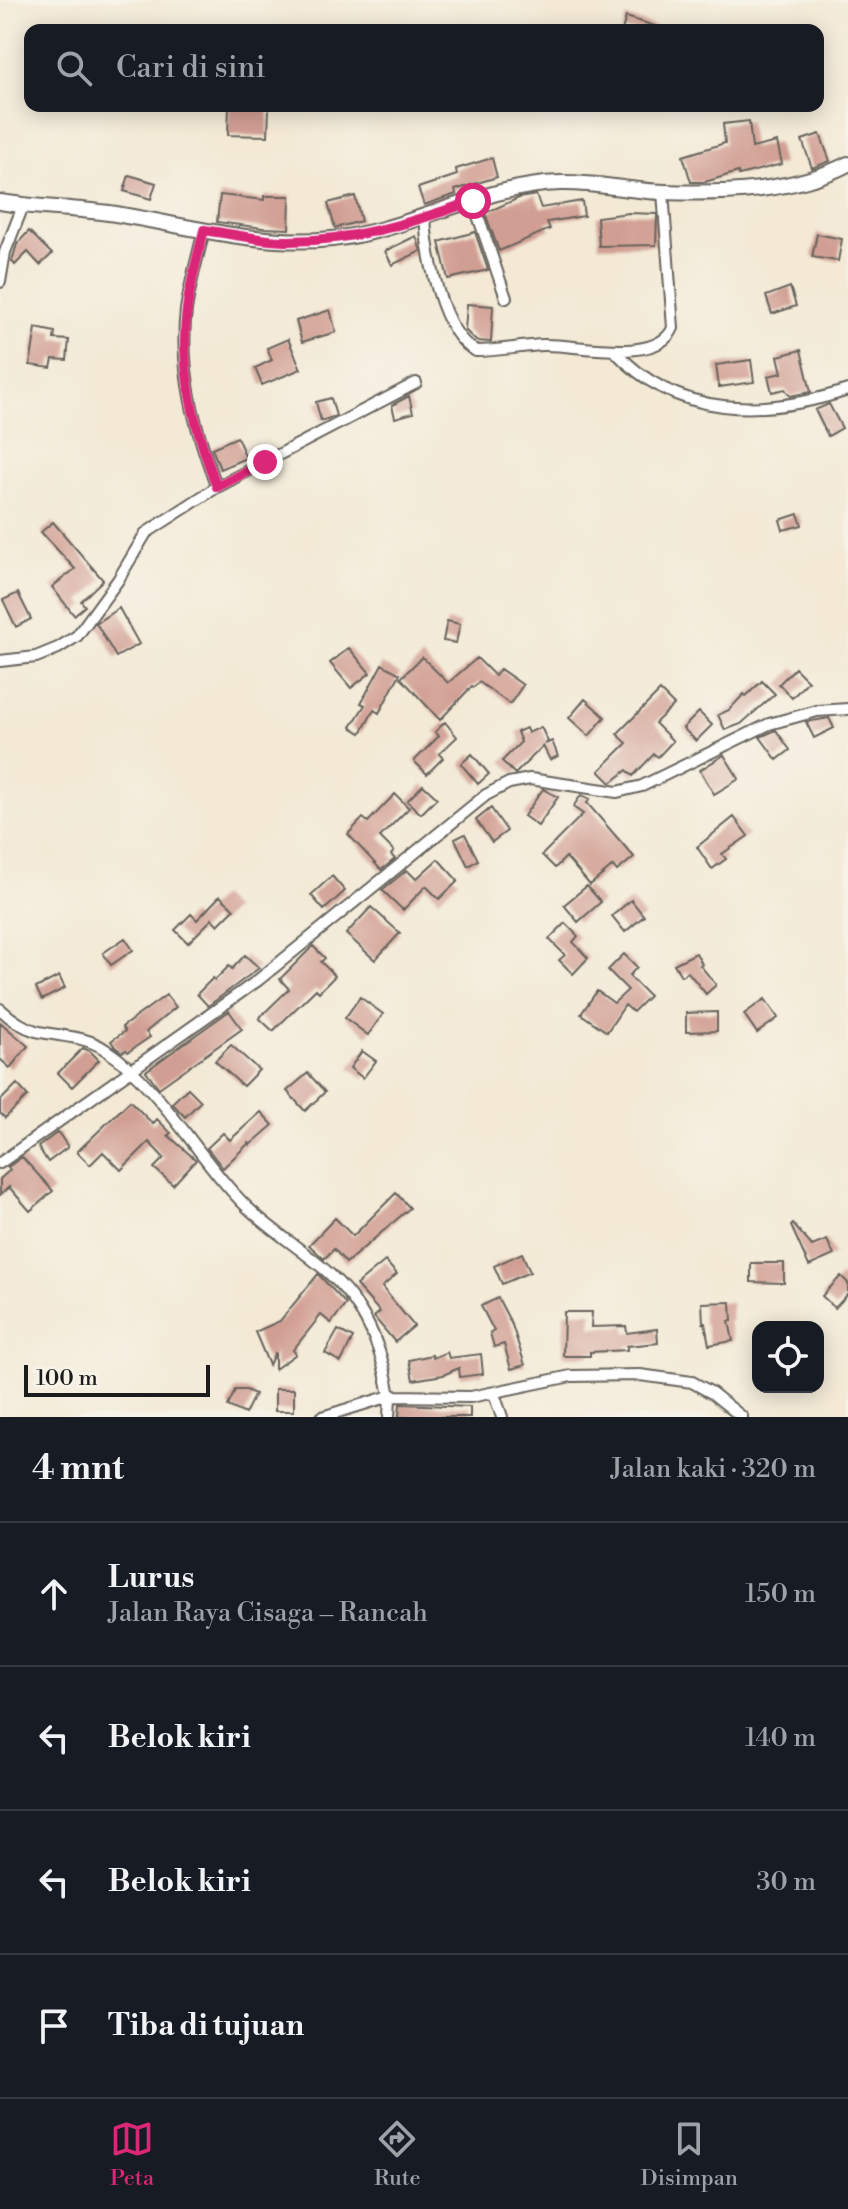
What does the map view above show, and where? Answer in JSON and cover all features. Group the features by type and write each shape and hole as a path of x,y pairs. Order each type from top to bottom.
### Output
{"main road":[{"path":"0,202 107,213 281,241 331,239 392,228 532,185 563,183 663,192 786,185 826,175 848,164"}],"street":[{"path":"425,218 435,279 444,307 468,348 487,351 546,345 614,350 649,347 664,342 673,328 663,192"},
{"path":"473,201 506,298"},
{"path":"0,282 5,252 23,206"},
{"path":"204,230 187,309 185,372 192,412 217,487"},
{"path":"614,350 647,381 693,401 716,405 745,408 774,405 828,397 848,390"},
{"path":"0,661 36,657 77,636 112,589 146,533 217,487 416,383"},
{"path":"0,1163 257,981 486,795 509,783 530,779 617,792 642,786 769,724 817,711 848,709"},
{"path":"0,1009 17,1023 35,1031 92,1042 132,1071 247,1207 340,1283 360,1310 373,1335 390,1396 389,1417"},
{"path":"322,1417 390,1396 471,1397 571,1376 640,1375 692,1382 712,1393 742,1417"},
{"path":"494,1394 502,1417"}],"building":[{"path":"626,17 648,24 624,24"},
{"path":"229,112 269,112 268,136 228,135"},
{"path":"749,121 752,148 777,142 782,164 705,182 691,182 683,156 725,143 723,124"},
{"path":"820,134 830,161 812,168 802,140"},
{"path":"492,158 497,177 455,190 456,194 424,205 418,188 457,175 456,169"},
{"path":"129,175 156,183 151,199 124,191"},
{"path":"220,195 264,200 264,196 290,196 289,229 217,222"},
{"path":"536,195 541,208 582,201 584,216 547,222 550,229 499,251 485,213 519,198"},
{"path":"355,196 361,221 335,228 328,203"},
{"path":"657,214 656,245 599,246 597,217"},
{"path":"29,231 52,254 40,265 28,252 15,265 12,261 17,244"},
{"path":"475,232 488,270 448,279 439,242"},
{"path":"817,234 842,239 838,261 812,257"},
{"path":"416,236 421,251 392,265 385,251"},
{"path":"790,287 796,306 772,314 766,296"},
{"path":"467,304 493,306 491,342 476,341 465,330"},
{"path":"330,310 336,332 302,342 296,321"},
{"path":"36,328 55,332 54,339 69,340 67,360 53,359 51,368 30,365"},
{"path":"288,339 301,369 262,385 255,368 272,360 267,348"},
{"path":"801,350 811,392 790,396 785,389 772,392 768,376 782,373 778,356"},
{"path":"751,360 754,382 719,387 716,365"},
{"path":"409,396 413,413 395,418 392,405"},
{"path":"331,398 336,416 321,421 316,402"},
{"path":"829,404 842,428 828,436 815,410"},
{"path":"237,437 246,458 220,469 212,448"},
{"path":"798,514 802,525 783,530 780,520"},
{"path":"53,522 103,580 81,601 85,606 74,615 52,587 75,569 41,532"},
{"path":"18,593 31,619 16,627 3,600"},
{"path":"119,608 139,644 116,657 96,623"},
{"path":"447,621 460,624 456,643 443,641"},
{"path":"349,648 370,673 351,688 330,663"},
{"path":"422,657 448,683 477,658 495,676 500,669 523,685 510,704 479,682 440,720 401,678"},
{"path":"382,664 400,674 379,713 374,710 361,733 351,727 365,705 361,703"},
{"path":"795,668 808,681 792,698 779,684"},
{"path":"762,681 775,694 741,724 725,730 718,715 729,710"},
{"path":"660,691 674,705 655,723 673,741 658,757 654,754 633,776 627,770 611,783 599,771 627,743 617,734"},
{"path":"585,699 605,717 589,736 569,718"},
{"path":"699,712 712,725 696,741 683,728"},
{"path":"829,718 834,728 814,738 806,722"},
{"path":"445,722 457,737 439,754 443,758 427,774 414,761 439,736 435,732"},
{"path":"541,727 548,742 545,744 552,741 558,756 550,760 543,746 515,774 502,761 521,742 517,732 526,728 528,733"},
{"path":"776,730 790,750 777,760 760,737"},
{"path":"472,754 489,774 478,784 461,764"},
{"path":"724,755 739,779 714,794 700,770"},
{"path":"423,785 437,798 421,814 407,801"},
{"path":"543,789 558,797 538,826 524,816"},
{"path":"395,794 409,808 380,837 394,851 391,855 395,859 381,870 348,834 363,818 368,822"},
{"path":"581,795 590,799 587,803 634,857 617,871 613,866 590,885 566,857 555,868 542,855 583,814 573,807"},
{"path":"491,808 507,831 492,842 476,820"},
{"path":"734,817 748,836 722,854 726,859 712,869 697,847"},
{"path":"465,834 478,860 468,866 455,839"},
{"path":"438,859 458,881 439,899 426,886 403,910 382,890 407,870 416,879"},
{"path":"332,876 345,891 324,910 311,895"},
{"path":"587,886 601,902 578,922 564,905"},
{"path":"220,896 234,909 218,925 212,919 188,943 175,930 191,914 197,920"},
{"path":"631,900 644,916 625,932 612,916"},
{"path":"371,907 400,933 375,960 346,934"},
{"path":"565,923 578,936 573,942 588,958 573,974 559,960 565,955 549,939"},
{"path":"125,938 133,950 111,965 103,953"},
{"path":"313,946 325,958 321,962 335,976 319,992 316,989 273,1031 259,1018 289,989 280,979"},
{"path":"696,953 700,965 716,985 706,994 688,972 681,976 674,964"},
{"path":"624,954 637,967 629,976 649,996 633,1012 625,1005 607,1032 581,1014 597,991 614,1003 628,990 608,970"},
{"path":"245,955 259,968 208,1006 197,994 229,966 232,969"},
{"path":"59,976 65,988 42,1000 36,988"},
{"path":"166,995 176,1007 146,1032 150,1037 128,1052 115,1047 111,1041 125,1031 122,1027"},
{"path":"360,997 383,1014 368,1035 345,1018"},
{"path":"765,999 778,1018 757,1033 744,1014"},
{"path":"229,1011 242,1029 159,1088 146,1071"},
{"path":"717,1012 717,1031 686,1032 686,1013"},
{"path":"0,1022 28,1046 10,1068 0,1059"},
{"path":"231,1045 259,1070 243,1086 215,1061"},
{"path":"83,1048 99,1060 72,1087 58,1073"},
{"path":"362,1051 376,1061 363,1078 350,1068"},
{"path":"308,1073 325,1092 305,1111 287,1091"},
{"path":"17,1084 28,1096 5,1118 0,1113 0,1101"},
{"path":"188,1088 201,1101 185,1117 172,1103"},
{"path":"130,1101 153,1124 157,1119 171,1133 168,1135 196,1160 173,1185 154,1168 164,1158 149,1142 121,1170 103,1152 90,1165 77,1152"},
{"path":"261,1112 273,1125 223,1168 207,1148 223,1133 230,1140"},
{"path":"58,1132 68,1147 48,1162 38,1147"},
{"path":"22,1157 53,1191 30,1211 9,1187 0,1195 0,1179 10,1170 8,1167"},
{"path":"396,1193 410,1208 346,1263 334,1249 324,1259 309,1245 335,1218 353,1236"},
{"path":"793,1224 812,1246 827,1240 834,1255 809,1266 791,1226"},
{"path":"522,1253 530,1272 502,1284 494,1266"},
{"path":"385,1261 397,1274 382,1287 414,1326 395,1342 374,1317 380,1312 356,1285"},
{"path":"751,1263 784,1263 784,1283 751,1282"},
{"path":"318,1274 346,1304 331,1323 321,1315 293,1350 296,1354 275,1369 275,1352 269,1365 255,1332 280,1321"},
{"path":"841,1276 848,1283 848,1294 835,1308 822,1296"},
{"path":"498,1298 512,1325 525,1365 511,1369 504,1344 494,1347 490,1333 494,1331 481,1306"},
{"path":"731,1302 732,1321 729,1321 733,1341 709,1345 702,1303"},
{"path":"564,1312 592,1312 591,1327 626,1326 627,1333 657,1329 658,1343 627,1346 627,1350 590,1352 590,1356 563,1356"},
{"path":"338,1330 353,1338 341,1362 325,1353"},
{"path":"447,1352 449,1358 481,1354 483,1374 460,1377 459,1368 443,1375 413,1380 409,1360 432,1355 433,1358"},
{"path":"275,1389 294,1389 294,1411 275,1411"},
{"path":"235,1390 255,1394 245,1414 228,1406"},
{"path":"400,1404 470,1407 470,1417 399,1417"}],"route":[{"path":"265,462 217,487 192,412 184,343 187,309 204,230 281,241 331,239 392,228 473,201"}]}
